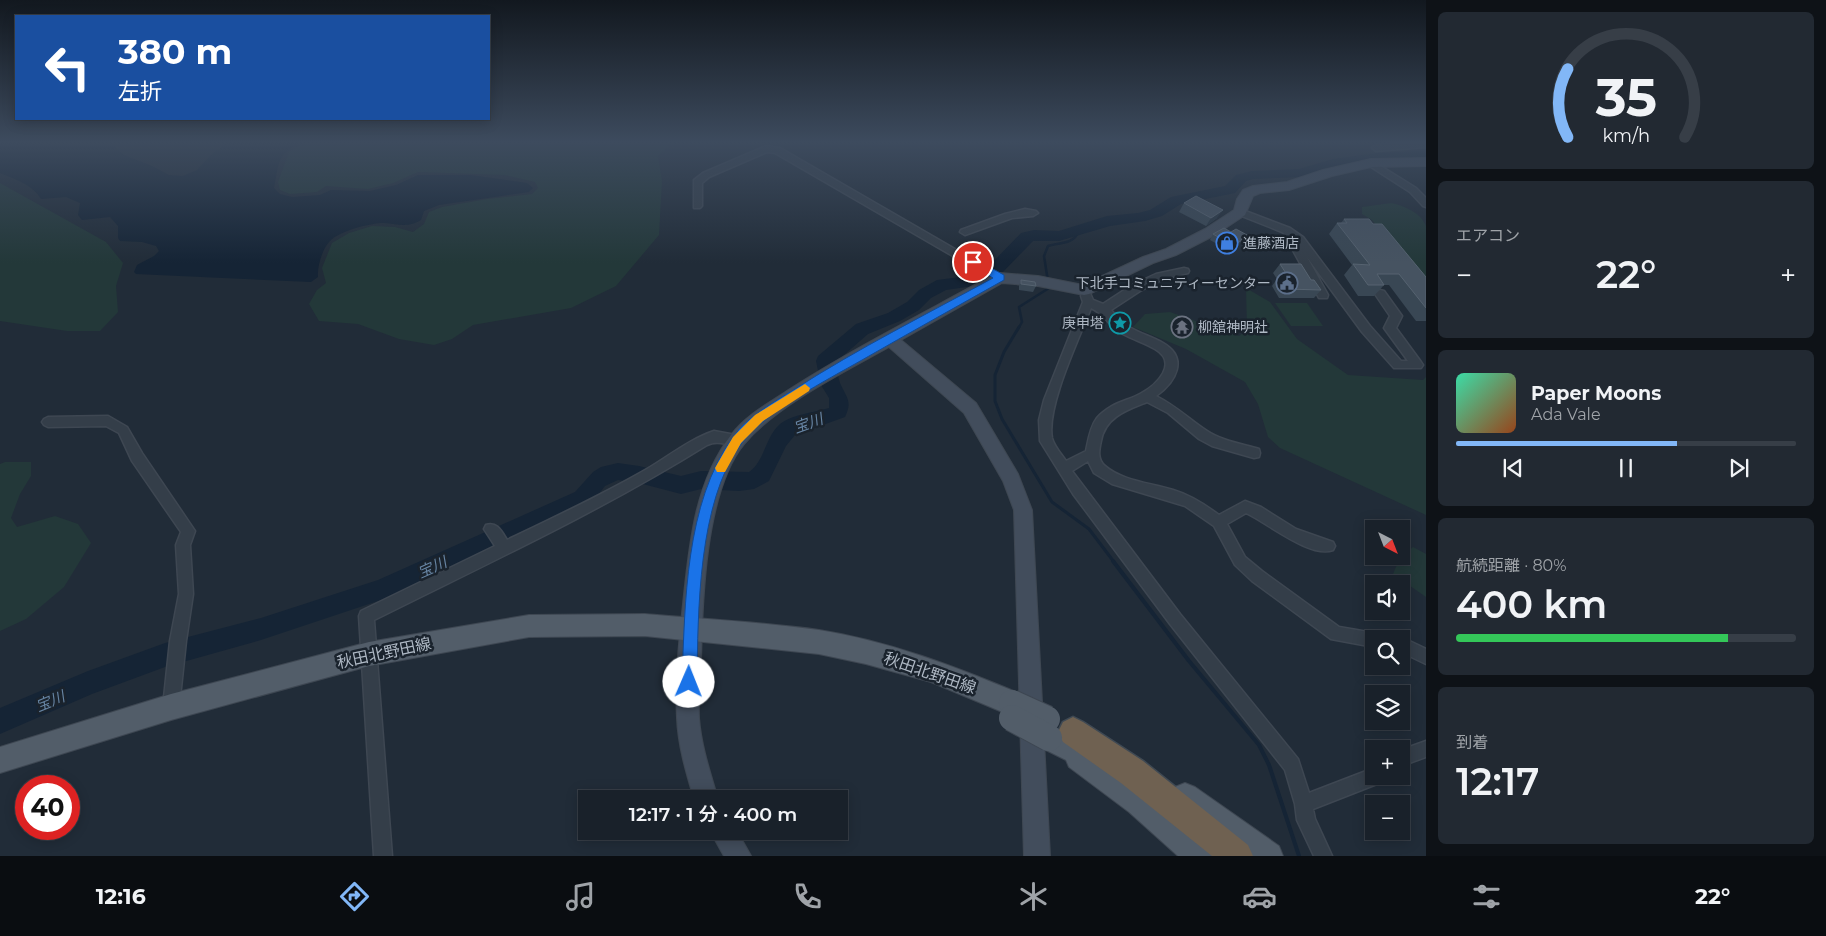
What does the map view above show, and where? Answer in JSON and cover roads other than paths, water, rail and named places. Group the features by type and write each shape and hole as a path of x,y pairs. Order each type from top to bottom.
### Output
{"highway":[{"path":"1056,730 1132,772 1252,852"}],"main road":[{"name":"秋田北野田線","path":"0,760 171,707 370,654 530,626 645,625 779,638 819,651 930,681 1012,710 1056,730"},
{"path":"1056,730 1098,770 1139,802 1199,856"},
{"path":"1056,730 1088,756 1123,780 1215,856"}],"street":[{"path":"697,183 697,206"},
{"path":"832,183 995,274 1046,282 1086,296 1104,309 1116,324 1126,331 1154,343 1169,354 1173,364 1172,372 1157,389 1147,396 1115,410 1101,422 1094,438 1092,456 1099,469 1117,480 1172,495 1190,502 1219,522 1240,561 1257,576 1336,634 1365,639"},
{"path":"1298,183 1289,186 1258,189 1248,193 1240,212 1210,232 1098,285 1086,296 1050,400 1045,420 1046,441 1063,469 1175,619 1292,765 1304,804 1306,820 1322,856"},
{"path":"1402,183 1413,190 1426,204"},
{"path":"965,232 1010,217 1028,212 1033,213"},
{"path":"1240,212 1286,230 1299,239 1366,329 1398,365 1418,365 1390,328 1396,316 1380,294"},
{"path":"1286,230 1323,295"},
{"path":"1104,309 1136,288 1160,276 1184,271"},
{"path":"703,790 695,763 688,718 691,629 698,558 708,500 721,468 737,440 759,418 820,378 890,339 995,274"},
{"path":"890,339 970,408 1011,479 1023,510 1038,856"},
{"path":"1147,396 1172,410 1203,435 1216,442 1254,453"},
{"path":"48,422 108,421 124,430 137,457 188,531 183,546 186,594 178,641 171,707"},
{"path":"383,856 366,616 506,548 637,481 703,441 714,436 737,440"},
{"path":"1063,469 1073,466 1086,456 1092,456"},
{"path":"1219,522 1245,507 1254,509 1292,533 1328,546"},
{"path":"491,530 506,548"},
{"path":"1410,649 1426,657"},
{"path":"1410,755 1426,749"},
{"path":"1304,804 1365,780"},
{"path":"728,840 738,856"}],"water":[{"path":"22,183 275,183 274,188 280,194 292,197 320,195 331,190 370,191 401,183 527,183 533,188 529,192 439,205 424,211 421,220 412,224 378,223 347,231 334,237 327,244 318,268 318,277 311,282 136,274 134,272 137,265 154,256 159,251 156,246 142,242 120,241 118,238 118,226 110,217 82,220 78,215 80,203 66,197 41,199"}],"waterway":[{"name":"宝川","path":"0,721 88,683 165,655 261,629 382,589 583,498 597,480 609,473 629,472 681,485 701,480 739,482 754,480 766,469 777,444 788,429 838,412 839,398 831,385 825,361 862,329 894,317 913,306 925,294 943,284 981,280 996,269 1027,237 1034,235 1059,236 1107,221 1139,218 1156,213 1176,200 1230,190 1236,183"},
{"path":"1018,329 1022,322 1019,307 1049,288 1044,256 1048,246 1070,241 1079,231"},
{"path":"1019,327 1004,352 995,375 995,401 1002,419 1052,502 1089,529 1114,562"},
{"path":"1113,561 1189,661 1259,745 1269,765 1299,856"}],"place":[{"name":"進藤酒店","path":"1227,243"},
{"name":"下北手コミュニティーセンター","path":"1287,283"},
{"name":"庚申塔","path":"1120,323"},
{"name":"柳舘神明社","path":"1182,327"}]}
